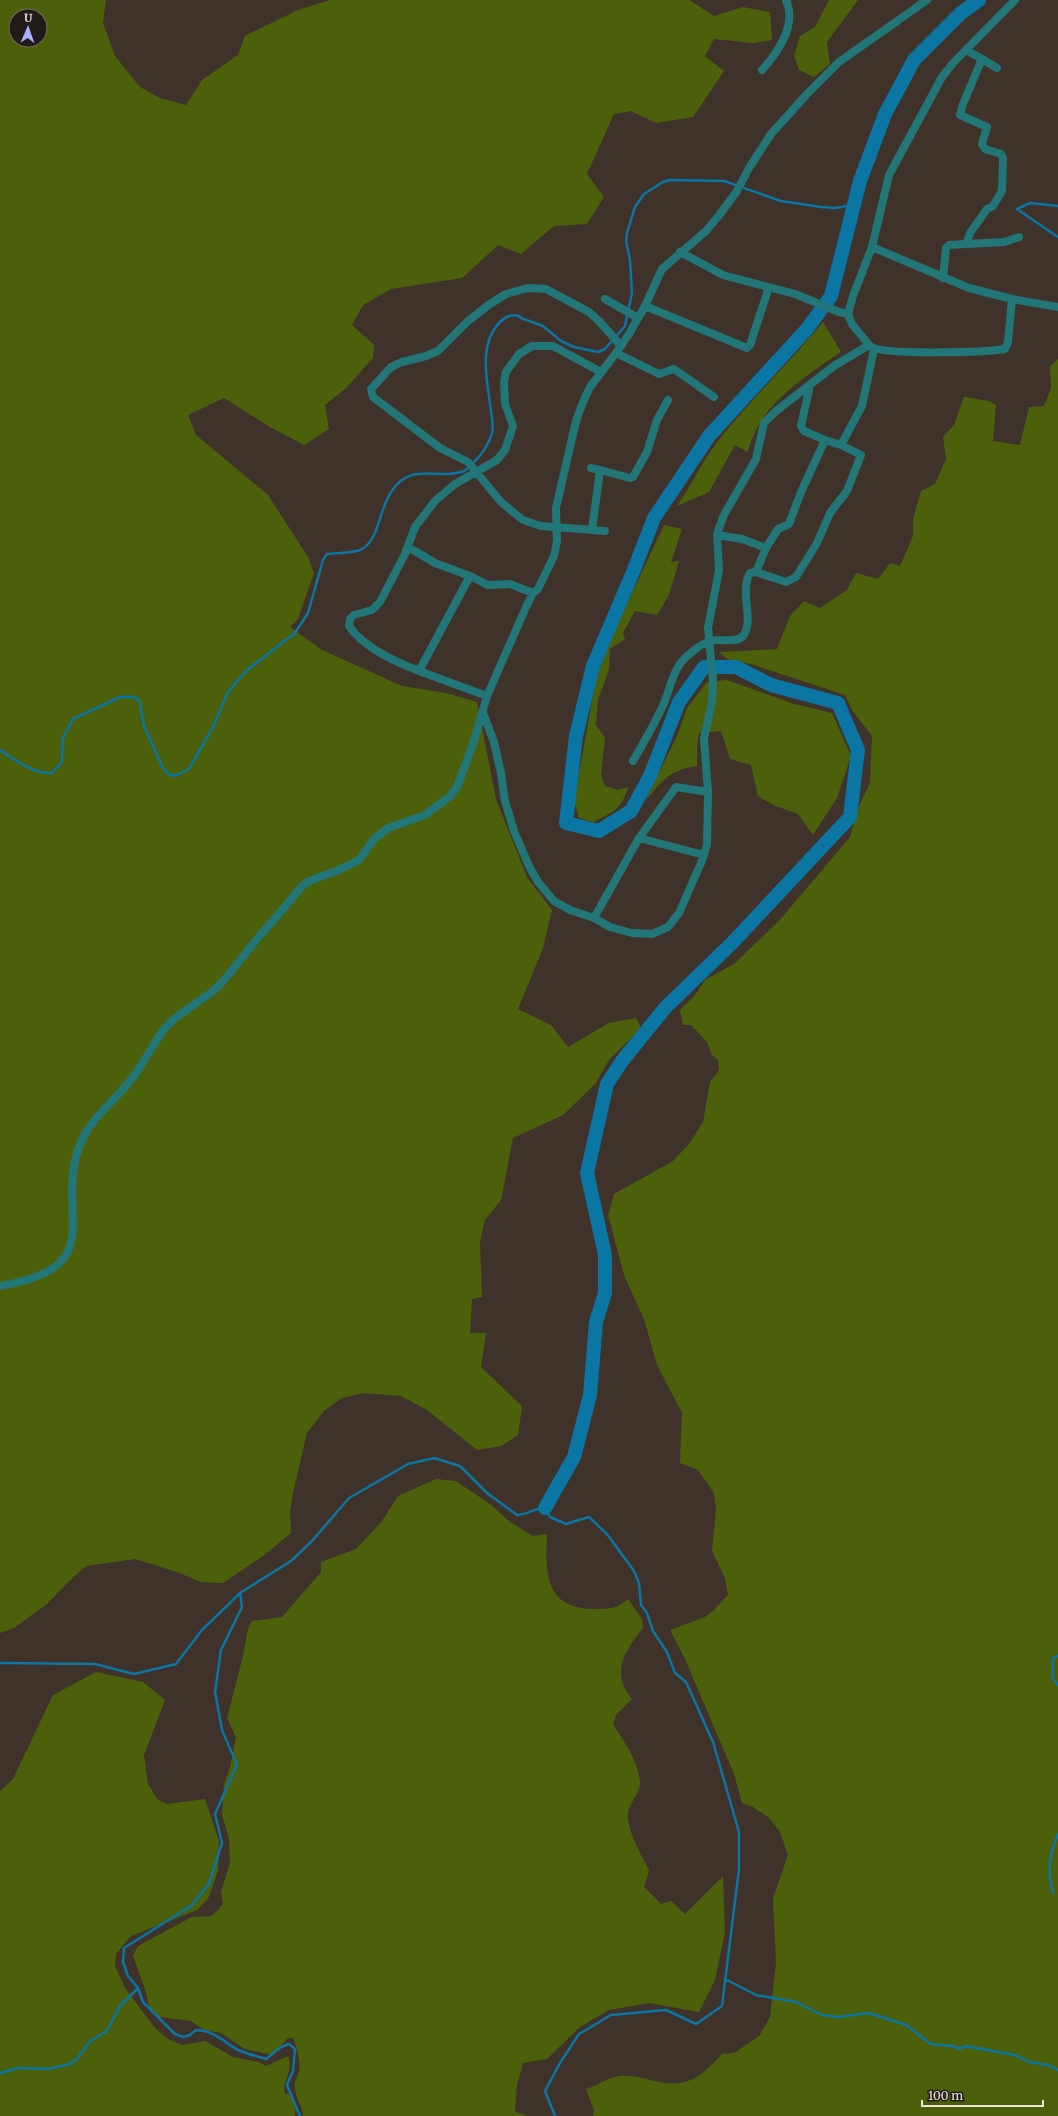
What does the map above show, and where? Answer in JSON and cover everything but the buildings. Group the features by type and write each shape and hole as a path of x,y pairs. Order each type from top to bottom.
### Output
{"street":[{"path":"762,70 780,47 785,34 789,11 786,0"},
{"path":"0,1286 40,1276 58,1266 66,1256 74,1232 72,1176 85,1134 138,1070 165,1029 182,1012 213,991 228,976 301,887 309,881 341,870 354,863 364,854 374,839 388,828 425,815 450,796 457,787 483,712 487,696 533,593 538,589 554,556 557,541 556,508 576,421 590,387 636,316 645,306 662,269 706,231 737,191 770,134 839,62 927,0"},
{"path":"872,347 852,324 848,314 853,296 872,247 889,175 938,83 966,50 1016,0"},
{"path":"966,50 997,68"},
{"path":"966,244 970,233 987,209 993,206 1002,191 1003,158 1001,154 985,149 982,144 986,126 960,114 962,104 982,59"},
{"path":"943,278 946,248 949,245 1004,242 1019,236"},
{"path":"872,247 969,288 1012,299 1058,307"},
{"path":"680,252 713,271 770,287 848,314"},
{"path":"645,306 747,348 750,345 770,287"},
{"path":"605,531 556,528 531,524 513,513 501,502 472,467 440,448 373,396 371,391 372,386 392,367 402,362 426,356 438,351 468,321 506,294 528,288 546,288 589,312 617,345 659,374 674,369 714,398"},
{"path":"605,299 636,316"},
{"path":"483,712 494,742 508,816 529,866 538,882 554,901 570,910 594,918 610,927 632,933 642,934 660,932 668,927 679,914 707,845 708,792 704,739 712,702 712,657 708,628 719,570 717,534 724,515 756,460 764,422 834,366 872,347 920,352 1005,349 1008,342 1012,299"},
{"path":"487,696 419,671 385,656 352,630 349,622 354,615 376,607 408,547 415,527 435,500 455,484 472,467 497,460 509,441 513,426 505,404 504,382 506,372 519,354 532,346 553,346 601,372"},
{"path":"841,445 862,406 872,347"},
{"path":"634,761 663,705 680,663 688,655 710,641 737,639 743,636 746,628 746,581 750,573 756,572 786,582 796,577 816,543 830,514 847,491 859,463 860,453 804,431 801,426 809,390 806,387"},
{"path":"591,468 630,478 633,477 647,452 657,420 668,400"},
{"path":"756,572 766,548 778,529 789,524 801,492 825,440"},
{"path":"592,530 600,470"},
{"path":"717,534 742,539 766,548"},
{"path":"408,547 435,563 470,576 488,585 510,584 533,593"},
{"path":"419,671 425,663 470,576"},
{"path":"594,918 638,838 676,787 708,792"},
{"path":"638,838 704,855"}],"green space":[{"path":"0,0 106,0 103,23 115,56 140,87 160,98 186,105 202,80 238,55 245,36 298,10 330,0 689,0 714,16 743,7 770,12 772,40 753,43 714,39 705,56 724,71 693,117 656,123 631,111 614,114 587,174 604,197 587,224 554,226 521,254 498,245 462,278 391,289 363,305 352,325 374,345 373,358 346,388 325,405 329,429 304,445 270,427 224,398 188,415 196,435 268,495 308,557 314,573 298,619 290,627 322,650 402,686 446,693 477,702 496,799 527,877 552,910 543,948 518,1009 551,1025 568,1047 609,1023 636,1018 641,1028 609,1060 595,1084 563,1115 513,1138 501,1200 485,1220 480,1241 482,1297 472,1299 470,1333 486,1333 481,1367 522,1406 518,1435 501,1446 477,1450 427,1410 401,1396 363,1393 342,1398 324,1411 307,1433 290,1511 291,1533 263,1556 223,1583 201,1582 177,1572 135,1559 86,1566 47,1604 14,1628 0,1633"},
{"path":"829,0 858,0 827,42 830,64 814,77 799,70 794,56 800,36 815,27"},
{"path":"823,322 841,352 798,382 784,394 762,420 753,436 748,452 735,445 709,492 677,506 718,441"},
{"path":"1058,359 1058,2116 593,2116 594,2110 586,2089 611,2078 620,2076 637,2077 666,2083 684,2082 700,2075 722,2054 734,2053 759,2036 770,2017 776,1963 773,1898 788,1855 780,1832 768,1817 753,1807 742,1803 734,1774 685,1659 670,1630 705,1617 728,1595 725,1578 712,1551 716,1509 714,1493 698,1470 680,1463 682,1413 657,1365 644,1319 625,1278 608,1215 614,1194 673,1161 689,1144 703,1122 710,1082 719,1070 718,1060 712,1055 707,1042 691,1025 683,1025 680,1010 695,995 705,980 734,964 779,921 850,837 858,808 870,783 872,736 852,710 845,695 751,664 727,659 719,652 777,649 790,616 804,601 820,608 847,590 856,573 878,579 890,563 900,566 913,536 913,519 921,491 935,484 946,459 943,437 954,425 964,397 989,401 996,405 993,441 1020,445 1029,407 1044,406 1051,388 1050,366"},
{"path":"664,525 682,529 671,562 679,561 669,595 657,615 635,611 623,633 625,639 610,649 609,669 598,700 596,725 605,738 601,775 605,786 618,790 628,787 623,801 616,809 593,822 579,818 574,801 599,663"},
{"path":"727,680 794,704 832,713 851,756 837,798 813,835 798,814 773,805 758,796 751,765 730,759 721,731 699,733 697,746 697,766 680,770 667,777 645,801 677,736 687,708 707,682"},
{"path":"436,1479 456,1481 490,1504 510,1522 533,1536 547,1534 546,1548 548,1575 551,1586 557,1596 566,1603 578,1607 604,1609 616,1607 628,1599 642,1619 643,1628 626,1653 622,1662 622,1680 625,1689 632,1699 616,1715 613,1724 630,1752 639,1774 640,1786 630,1805 628,1813 629,1827 649,1870 644,1887 661,1904 671,1901 685,1914 723,1876 725,1932 715,1980 699,2012 649,2003 609,2010 580,2027 547,2059 523,2063 517,2085 515,2111 526,2116 303,2116 295,2091 295,2083 299,2072 299,2059 293,2038 288,2038 272,2055 245,2049 221,2033 204,2030 191,2021 159,2017 149,2006 146,1992 133,1956 138,1946 192,1917 211,1916 223,1903 221,1892 230,1863 229,1839 222,1814 224,1784 230,1768 236,1737 227,1718 242,1660 248,1629 252,1621 282,1617 321,1572 321,1562 356,1549 382,1521 398,1496"},
{"path":"96,1672 143,1682 165,1700 144,1755 148,1784 157,1799 167,1804 205,1799 219,1841 218,1871 208,1899 197,1910 131,1936 116,1954 115,1966 125,1988 155,2028 168,2039 182,2045 205,2041 233,2057 259,2062 266,2066 288,2056 290,2067 284,2090 285,2094 289,2093 293,2101 295,2116 0,2116 0,1791 13,1779 53,1695"}],"waterway":[{"path":"545,1508 574,1457 590,1395 596,1322 605,1293 605,1255 587,1173 607,1084 622,1061 665,1008 733,942 850,817 858,750 838,703 771,685 736,667 704,667 679,702 650,776 631,811 599,831 566,823 576,736 593,666 654,518 709,436 807,329 831,296 860,181 885,114 914,60 961,13 979,0"},
{"path":"0,750 32,769 45,773 52,773 62,762 63,738 73,719 120,697 135,697 140,702 144,726 163,768 168,774 175,776 189,769 213,727 228,692 247,670 295,633 308,613 323,560 327,554 356,551 367,545 377,528 388,497 402,480 416,474 449,474 464,471 483,451 491,437 493,428 486,377 486,353 488,342 493,331 500,322 509,316 519,316 543,326 561,341 574,347 598,352 605,349 625,326 632,293 630,260 626,241 627,233 635,207 644,194 663,182 670,180 724,181 781,201 835,208 853,205"},
{"path":"1058,206 1030,203 1017,209 1058,237"},
{"path":"0,1663 95,1664 134,1674 176,1664 202,1630 240,1593 291,1561 312,1541 349,1498 408,1464 434,1458 460,1466 487,1493 517,1515 545,1508 550,1517 566,1524 589,1517 607,1534 634,1571 639,1583 641,1605 647,1613 653,1631 667,1652 675,1673 686,1682 713,1742 739,1832 739,1869 722,2006 696,2024 666,2010 611,2015 579,2034 560,2063 545,2091 555,2116"},
{"path":"240,1593 242,1607 221,1650 215,1692 222,1730 237,1765 215,1814 222,1843 209,1884 191,1906 124,1948 123,1962 128,1976 138,1988 143,2002 175,2034 183,2037 190,2035 196,2030 208,2032 238,2050 266,2059 281,2047 289,2044 295,2049 293,2071 287,2085 300,2116"},
{"path":"1058,1656 1053,1658 1053,1678 1058,1685"},
{"path":"1053,1893 1050,1877 1050,1863 1058,1834"},
{"path":"725,1979 756,1995 796,2002 822,2015 838,2017 869,2013 906,2025 931,2044 953,2046 960,2049 965,2046 1015,2055 1029,2062 1048,2065 1058,2070"},
{"path":"0,2073 18,2068 48,2069 70,2064 77,2059 90,2041 107,2031 120,2006 138,1988"}]}
